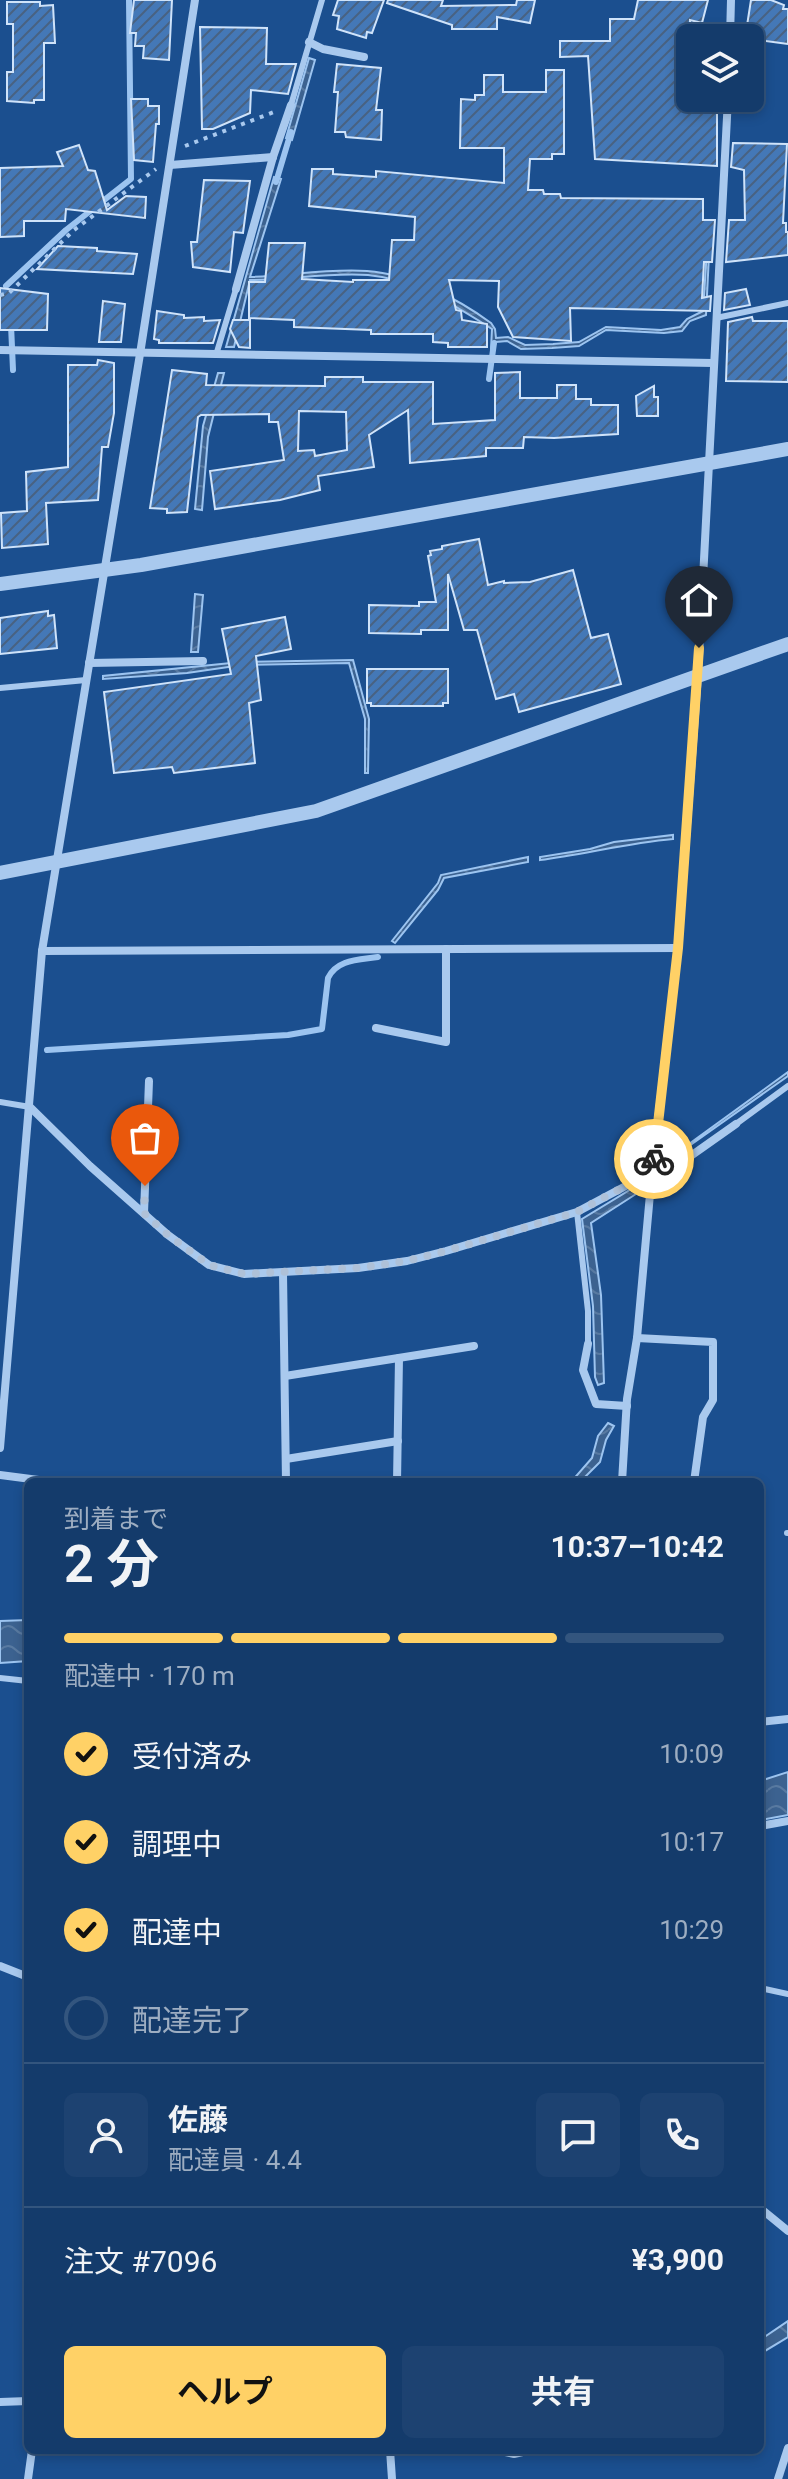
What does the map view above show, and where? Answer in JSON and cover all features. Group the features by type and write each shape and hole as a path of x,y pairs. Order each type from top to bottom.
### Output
{"street":[{"path":"0,1448 42,951 195,0"},
{"path":"730,24 731,0"},
{"path":"309,42 323,49 364,57"},
{"path":"236,289 291,105"},
{"path":"622,1478 627,1406 637,1338 652,1172 678,948 698,675 727,112"},
{"path":"171,158 273,157"},
{"path":"0,350 713,363"},
{"path":"0,584 104,570 788,449"},
{"path":"0,873 316,811 788,644"},
{"path":"89,663 203,661"},
{"path":"42,951 678,948"},
{"path":"376,1028 446,1042 446,949"},
{"path":"144,1213 149,1081"},
{"path":"30,1107 90,1166 168,1235 209,1265 244,1274 407,1261 577,1212 652,1172"},
{"path":"651,1184 736,1124"},
{"path":"283,1273 286,1478"},
{"path":"637,1338 713,1342 713,1400 703,1417 695,1478"},
{"path":"588,1344 583,1370 596,1404 627,1406"},
{"path":"285,1376 474,1346"},
{"path":"397,1478 399,1358"},
{"path":"286,1459 398,1441"},
{"path":"0,1475 24,1478"},
{"path":"764,1722 788,1719"},
{"path":"764,1825 788,1821"},
{"path":"0,1966 24,1975"},
{"path":"764,2211 788,2231"},
{"path":"0,2402 24,2401"},
{"path":"778,2479 788,2448"},
{"path":"28,2479 31,2454"},
{"path":"390,2454 392,2479"}],"lane":[{"path":"291,105 322,0"},
{"path":"216,355 236,289"},
{"path":"716,318 788,303"},
{"path":"0,688 86,680"},
{"path":"736,1124 788,1086"},
{"path":"0,1102 30,1107"},
{"path":"577,1212 588,1311 588,1344"},
{"path":"0,1678 24,1681"},
{"path":"764,1989 788,1994"}],"path":[{"path":"0,295 9,293 74,230 171,158 291,105"}],"water":[{"path":"309,58 315,60 292,140 286,138"},
{"path":"274,177 281,179 250,277 338,271 383,273 416,282 463,305 491,323 496,338 508,337 525,345 579,342 606,327 661,330 680,327 687,319 703,311 708,234 706,315 690,321 682,331 606,330 579,346 521,349 507,341 496,342 494,349 491,349 492,329 448,302 417,288 385,277 324,275 250,280 234,347 226,347"},
{"path":"218,373 224,373 208,437 202,510 195,509 203,426"},
{"path":"195,594 203,595 198,652 191,652"},
{"path":"353,660 369,719 368,773 365,773 365,719 349,663 242,665 187,673 103,679 103,676 241,662"},
{"path":"673,835 673,839 540,860 540,857 614,842"},
{"path":"528,857 528,862 444,878 438,890 395,943 392,941 441,875"},
{"path":"788,1072 788,1076 664,1162"},
{"path":"633,1188 636,1194 591,1223 601,1295 604,1383 598,1385 595,1377 593,1306 582,1219"},
{"path":"608,1423 614,1426 600,1462 584,1478 574,1478 592,1458 598,1436"},
{"path":"24,1620 24,1661 0,1663 0,1621"},
{"path":"788,1772 788,1815 764,1819 764,1780"},
{"path":"788,2321 788,2337 764,2352 764,2337"}],"building":[{"path":"134,0 172,0 169,60 143,58 144,46 135,46 136,33 130,33"},
{"path":"338,0 384,0 372,33 367,32 366,38 337,29 339,16 333,15"},
{"path":"388,0 443,0 441,6 516,5 517,0 535,0 530,23 497,17 497,29 452,29 452,25 387,3"},
{"path":"638,0 708,0 702,23 690,20 690,24 676,24 676,112 717,112 717,166 595,159 588,56 560,57 560,41 610,41 610,19 634,19"},
{"path":"751,0 771,0 784,5 783,9 788,9 788,44 764,41 764,24 747,24"},
{"path":"7,2 53,5 55,43 44,43 44,100 34,100 34,103 7,101 7,72 13,72 13,24 7,24"},
{"path":"200,27 267,28 266,64 296,64 288,94 251,90 250,113 213,129 202,129"},
{"path":"337,64 381,68 376,110 382,110 381,140 346,137 345,132 335,132"},
{"path":"546,70 564,70 564,154 552,154 552,159 530,159 528,190 560,194 561,198 703,199 703,220 715,220 712,262 704,262 702,298 711,296 710,311 570,308 571,341 513,337 498,307 499,281 449,280 456,310 461,311 462,320 487,324 487,347 448,347 448,343 433,342 433,334 371,334 371,330 294,327 294,320 249,318 249,282 265,282 269,243 305,243 302,279 353,282 389,280 392,240 414,240 415,217 309,206 312,169 333,169 333,174 376,177 376,171 504,183 504,148 460,148 461,99 475,100 475,95 484,95 484,75 503,75 503,92 546,92"},
{"path":"131,99 148,99 148,106 159,106 153,162 134,160"},
{"path":"733,143 787,144 783,223 786,223 788,232 788,255 726,262 729,220 745,220 744,170 731,167"},
{"path":"79,145 88,170 95,171 107,210 126,196 146,197 145,218 66,209 65,221 24,221 24,236 0,237 0,168 63,166 57,152"},
{"path":"204,180 250,181 243,233 234,232 230,272 193,267 191,242 197,242"},
{"path":"58,246 137,254 133,274 37,269"},
{"path":"0,288 48,294 47,330 0,330"},
{"path":"746,289 750,305 724,310 725,293"},
{"path":"103,301 125,304 121,342 99,342"},
{"path":"157,311 184,315 184,318 204,317 204,321 220,320 213,343 159,343 154,339"},
{"path":"752,317 753,321 788,321 788,382 726,381 728,322"},
{"path":"233,320 250,320 250,348 239,347 230,329"},
{"path":"98,360 114,363 114,413 108,447 102,447 98,500 46,503 48,544 2,548 1,513 27,511 26,472 68,467 68,365 97,365"},
{"path":"172,370 207,374 206,385 325,386 325,377 363,377 363,382 433,382 433,424 495,420 495,373 520,372 520,398 557,398 557,385 576,385 576,399 591,399 591,405 618,405 618,434 524,437 523,448 486,448 486,456 410,463 408,410 369,435 374,467 318,476 320,490 280,500 215,509 210,471 284,460 278,422 269,422 269,414 201,415 198,417 187,512 167,513 167,509 150,508","holes":["299,411 346,412 347,450 315,456 314,450 298,451"]},
{"path":"654,386 654,397 658,397 658,416 637,416 636,396"},
{"path":"479,539 488,585 504,581 530,582 573,570 591,638 608,634 621,684 519,712 514,694 496,699 477,630 464,630 448,574 448,630 421,630 421,634 369,633 369,605 419,606 419,602 436,602 428,556 431,555 430,551"},
{"path":"48,611 48,616 54,615 57,648 0,654 0,618"},
{"path":"285,617 291,649 256,656 261,700 249,703 255,763 174,773 172,767 114,773 104,692 231,674 222,629"},
{"path":"367,669 448,669 448,703 443,703 443,706 371,706 367,703"}],"waterway":[{"path":"6,286 66,230 131,179 129,0"},
{"path":"276,182 291,132"},
{"path":"11,325 13,370"},
{"path":"489,379 494,343"},
{"path":"47,1050 288,1035 322,1029 328,978 332,972 349,962 378,957"}],"way so far":[{"path":"145,1186 144,1213 209,1265 244,1274 283,1273 407,1261 577,1212 652,1172 654,1159"}],"route":[{"path":"654,1159 678,948 699,648"}]}
